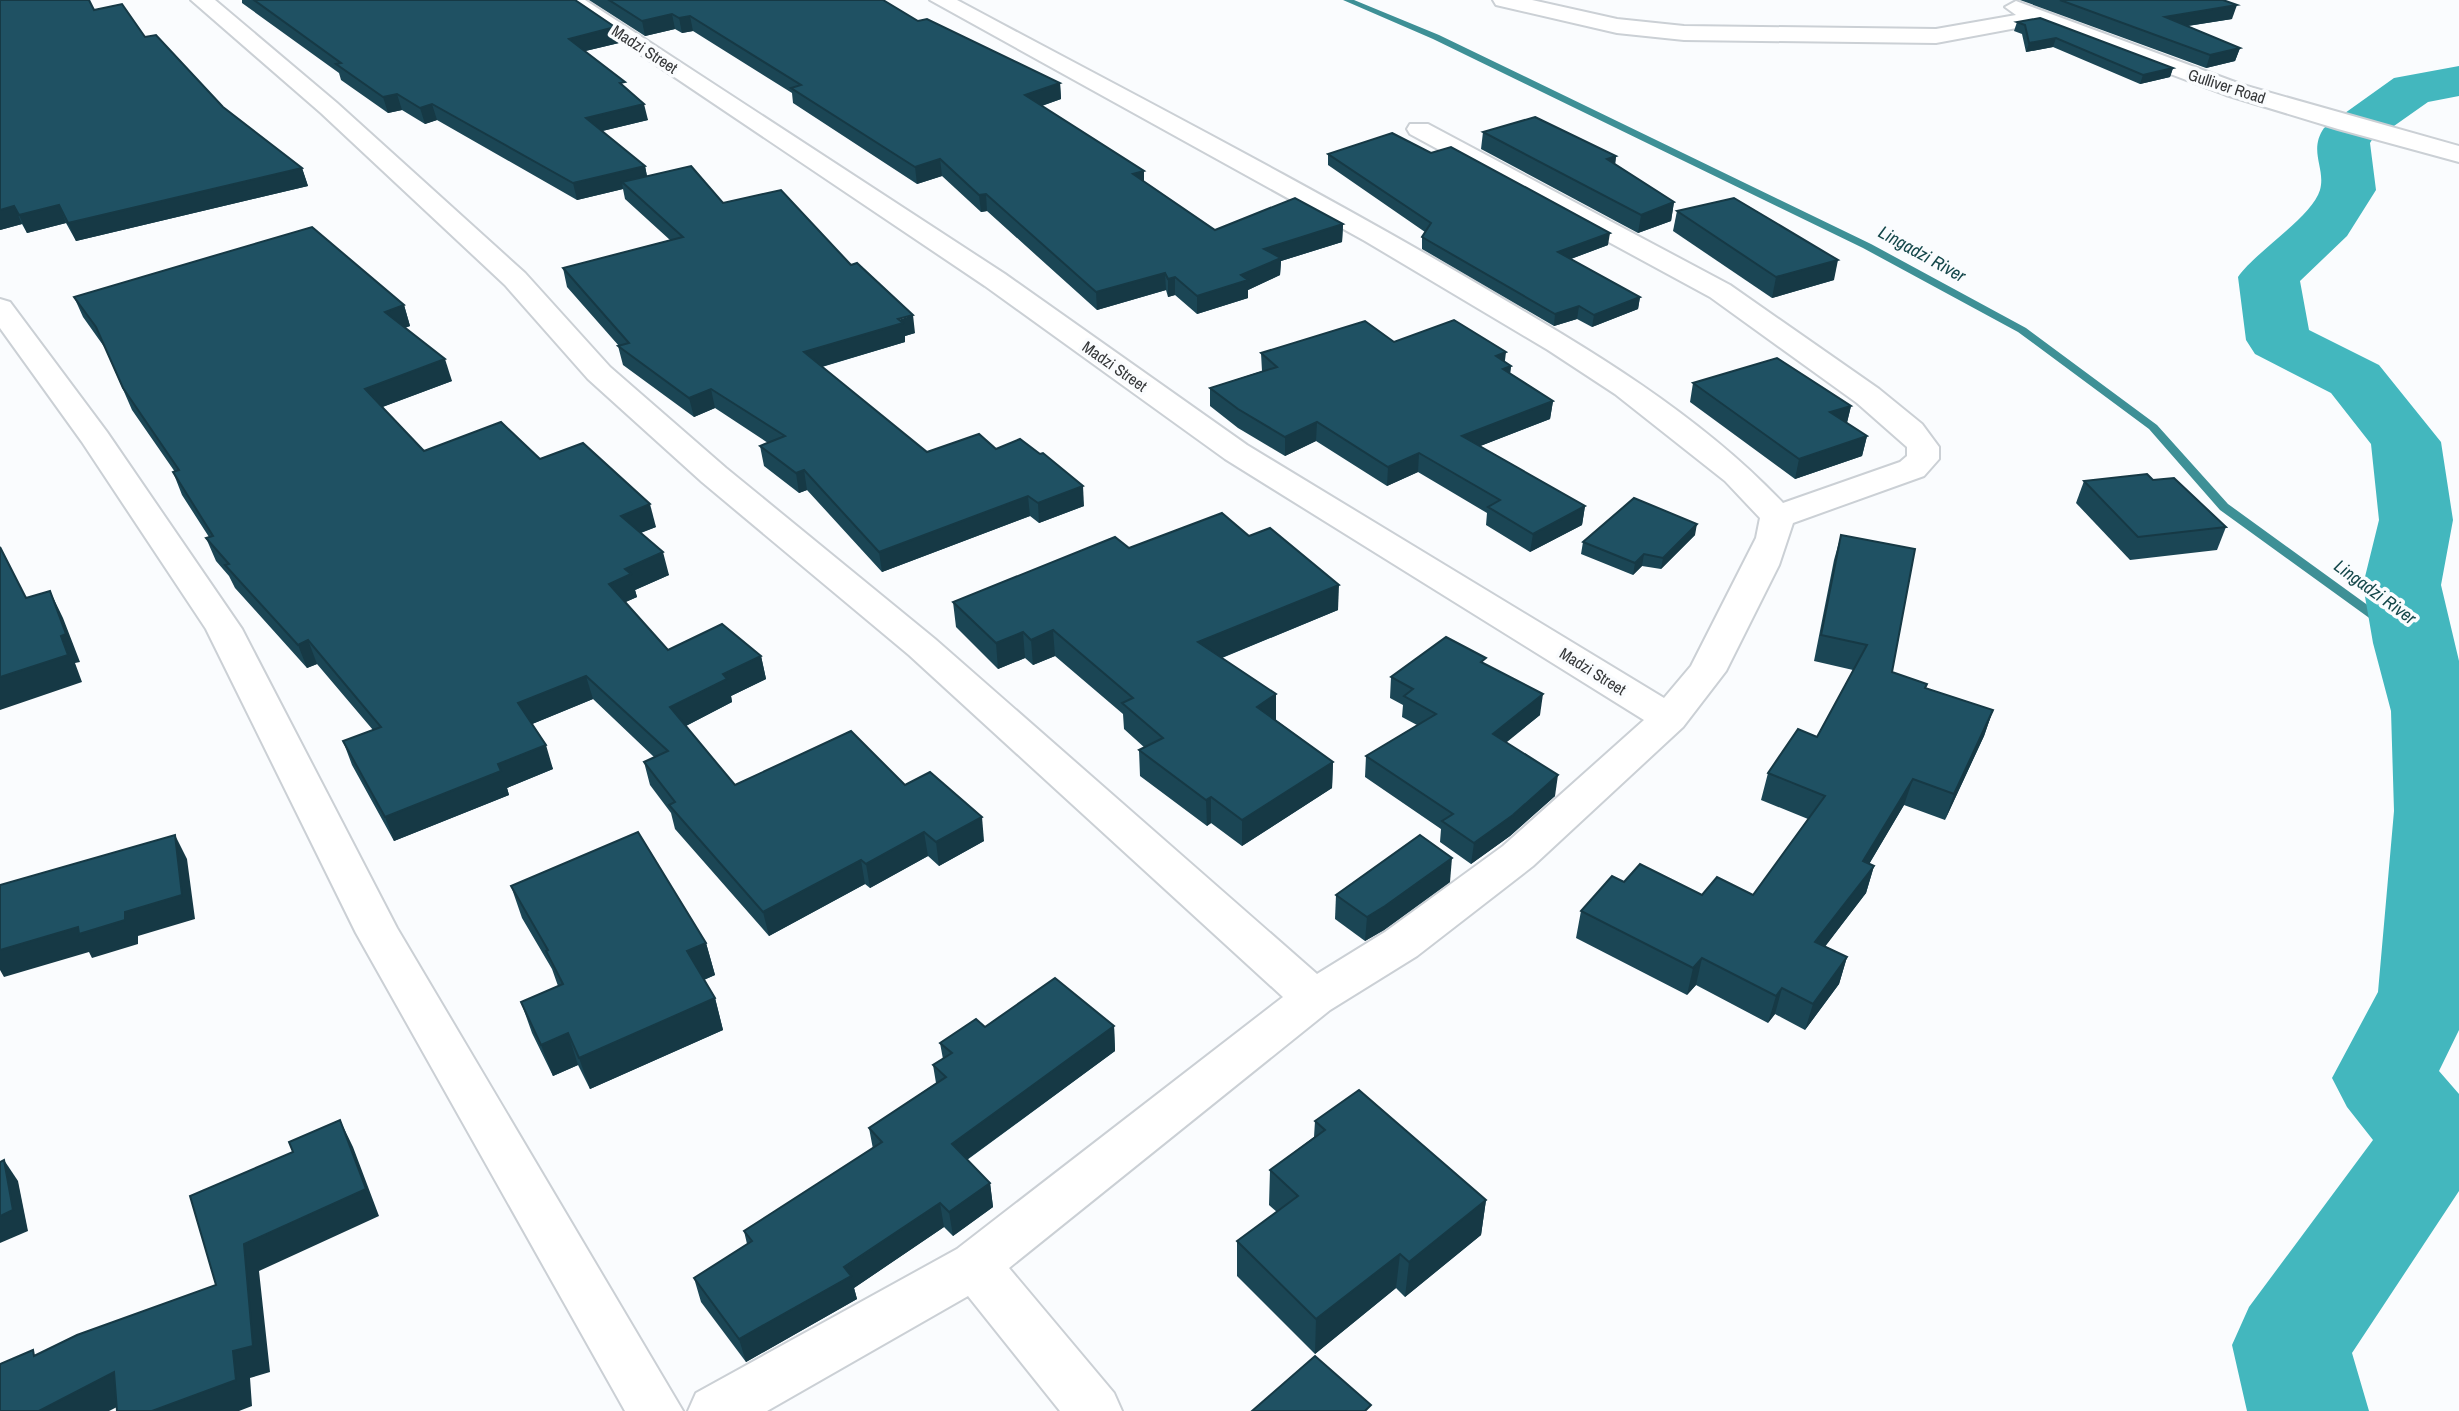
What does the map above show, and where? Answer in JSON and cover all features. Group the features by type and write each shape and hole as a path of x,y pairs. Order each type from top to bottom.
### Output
{"street":[{"path":"202,0 329,108 515,279 599,373 714,475 922,647 1314,998"},
{"name":"Madzi Street","path":"571,0 995,280 1236,452 1669,718"},
{"path":"941,0 1375,235 1559,344 1626,387 1737,474 1777,517"},
{"path":"1504,0 1617,26 1684,33 1924,36 1969,32 2041,17"},
{"name":"Gulliver Road","path":"2001,0 2242,92 2459,154"},
{"path":"1419,129 1720,291 1868,396 1911,431 1923,447 1923,459 1912,469 1777,517"},
{"path":"0,308 96,439 224,629 378,933 654,1411"},
{"path":"716,1411 975,1265 1314,998 1401,944 1508,864 1669,718 1707,671 1761,565 1773,538 1777,517"},
{"path":"975,1265 1094,1411"}],"building":[{"path":"0,0 89,0 94,10 122,4 145,37 156,35 223,107 302,168 68,223 59,205 19,215 14,206 0,210"},
{"path":"254,0 575,0 615,27 569,39 625,82 620,83 644,104 586,118 645,166 573,183 432,104 420,108 397,94 383,97"},
{"path":"609,0 883,0 918,21 927,19 1060,83 1025,95 1144,171 1133,174 1215,230 1295,198 1343,224 1264,249 1281,258 1241,275 1248,280 1197,296 1175,277 1168,279 1165,273 1096,292 986,194 979,195 940,159 915,167 791,88 801,85 690,16 679,18 672,14 642,21"},
{"path":"2060,0 2223,0 2237,5 2165,17 2240,48 2210,55"},
{"path":"2040,18 2173,68 2143,75 2056,38 2029,43 2025,25 2017,22"},
{"path":"1535,117 1616,156 1607,159 1674,202 1641,215 1483,132"},
{"path":"1392,133 1431,153 1451,147 1610,233 1558,252 1640,297 1594,315 1579,306 1555,314 1422,237 1431,223 1328,154"},
{"path":"691,166 723,203 781,190 851,265 857,263 913,315 898,319 903,323 804,352 927,452 979,434 996,449 1020,439 1040,454 1043,453 1083,486 1038,503 1028,496 879,552 804,470 796,473 760,446 785,436 711,389 689,398 618,346 629,343 563,268 683,237 622,182"},
{"path":"1734,198 1838,260 1776,277 1677,211"},
{"path":"312,227 404,305 385,312 445,359 365,389 424,451 501,422 540,459 583,443 650,504 621,516 663,552 625,569 631,574 609,584 668,650 722,624 761,656 723,674 727,679 670,707 735,785 851,731 905,785 930,772 982,817 936,842 924,832 866,864 861,860 763,912 669,805 675,802 644,762 668,751 586,676 518,703 546,745 498,764 501,771 385,817 343,741 381,727 308,640 298,645 225,565 229,564 206,538 213,536 173,472 179,470 123,388 96,327 74,297"},
{"path":"1454,320 1506,352 1496,356 1511,366 1503,369 1553,401 1462,436 1585,506 1533,534 1488,507 1500,500 1419,453 1388,467 1317,422 1285,437 1238,409 1210,388 1277,367 1261,353 1365,321 1394,342"},
{"path":"1777,358 1851,406 1830,412 1867,436 1799,459 1693,383"},
{"path":"2147,474 2153,480 2174,478 2226,527 2138,537 2084,481"},
{"path":"1634,498 1697,524 1663,558 1644,554 1635,563 1583,542"},
{"path":"1222,513 1249,536 1270,528 1339,585 1198,642 1276,694 1257,707 1333,762 1242,820 1211,797 1206,800 1139,750 1163,738 1122,703 1133,698 1053,630 1031,640 1023,632 996,643 953,602 1115,537 1129,548"},
{"path":"1841,535 1915,549 1892,672 1927,684 1925,688 1993,710 1954,794 1913,779 1863,861 1874,866 1815,942 1847,957 1813,1004 1782,988 1776,996 1702,958 1693,968 1581,911 1612,876 1624,882 1640,864 1702,895 1717,877 1753,895 1825,796 1768,773 1798,729 1817,737 1867,645 1821,635"},
{"path":"0,547 26,598 50,591 66,634 61,636 68,655 0,677"},
{"path":"1446,637 1486,658 1481,662 1543,694 1493,734 1558,775 1513,815 1474,843 1442,821 1453,814 1366,756 1436,714 1404,696 1413,689 1391,677"},
{"path":"638,832 706,943 687,951 715,998 579,1058 568,1033 541,1045 521,1002 563,984 546,951 548,950 511,886"},
{"path":"175,835 182,895 125,912 125,920 79,934 78,927 0,950 0,885"},
{"path":"1420,835 1452,858 1367,917 1336,895"},
{"path":"1055,978 1114,1026 952,1144 990,1183 949,1212 940,1203 844,1267 851,1276 739,1339 694,1278 752,1241 744,1231 882,1142 869,1128 946,1077 933,1065 952,1053 940,1043 976,1019 985,1027"},
{"path":"1359,1090 1486,1200 1409,1262 1400,1254 1316,1319 1237,1241 1298,1196 1270,1170 1325,1130 1315,1121"},
{"path":"340,1120 366,1189 244,1244 253,1346 233,1351 236,1380 152,1411 117,1411 114,1372 39,1411 0,1411 0,1364 33,1350 34,1356 77,1335 216,1285 190,1196 293,1152 289,1142"},
{"path":"4,1160 13,1210 0,1216 0,1162"},
{"path":"1315,1356 1371,1405 1365,1411 1252,1411"}],"waterway":[{"name":"Lingadzi River","path":"1347,0 1436,37 1867,246 2022,330 2153,427 2224,507 2413,643"},
{"path":"2365,122 2412,89 2459,81"},
{"path":"2308,1411 2291,1345 2434,1140 2384,1078 2428,992 2439,811 2433,711 2413,643 2402,585 2416,520 2406,442 2355,379 2278,340 2269,277 2326,224 2348,190 2343,139 2351,132"}]}
